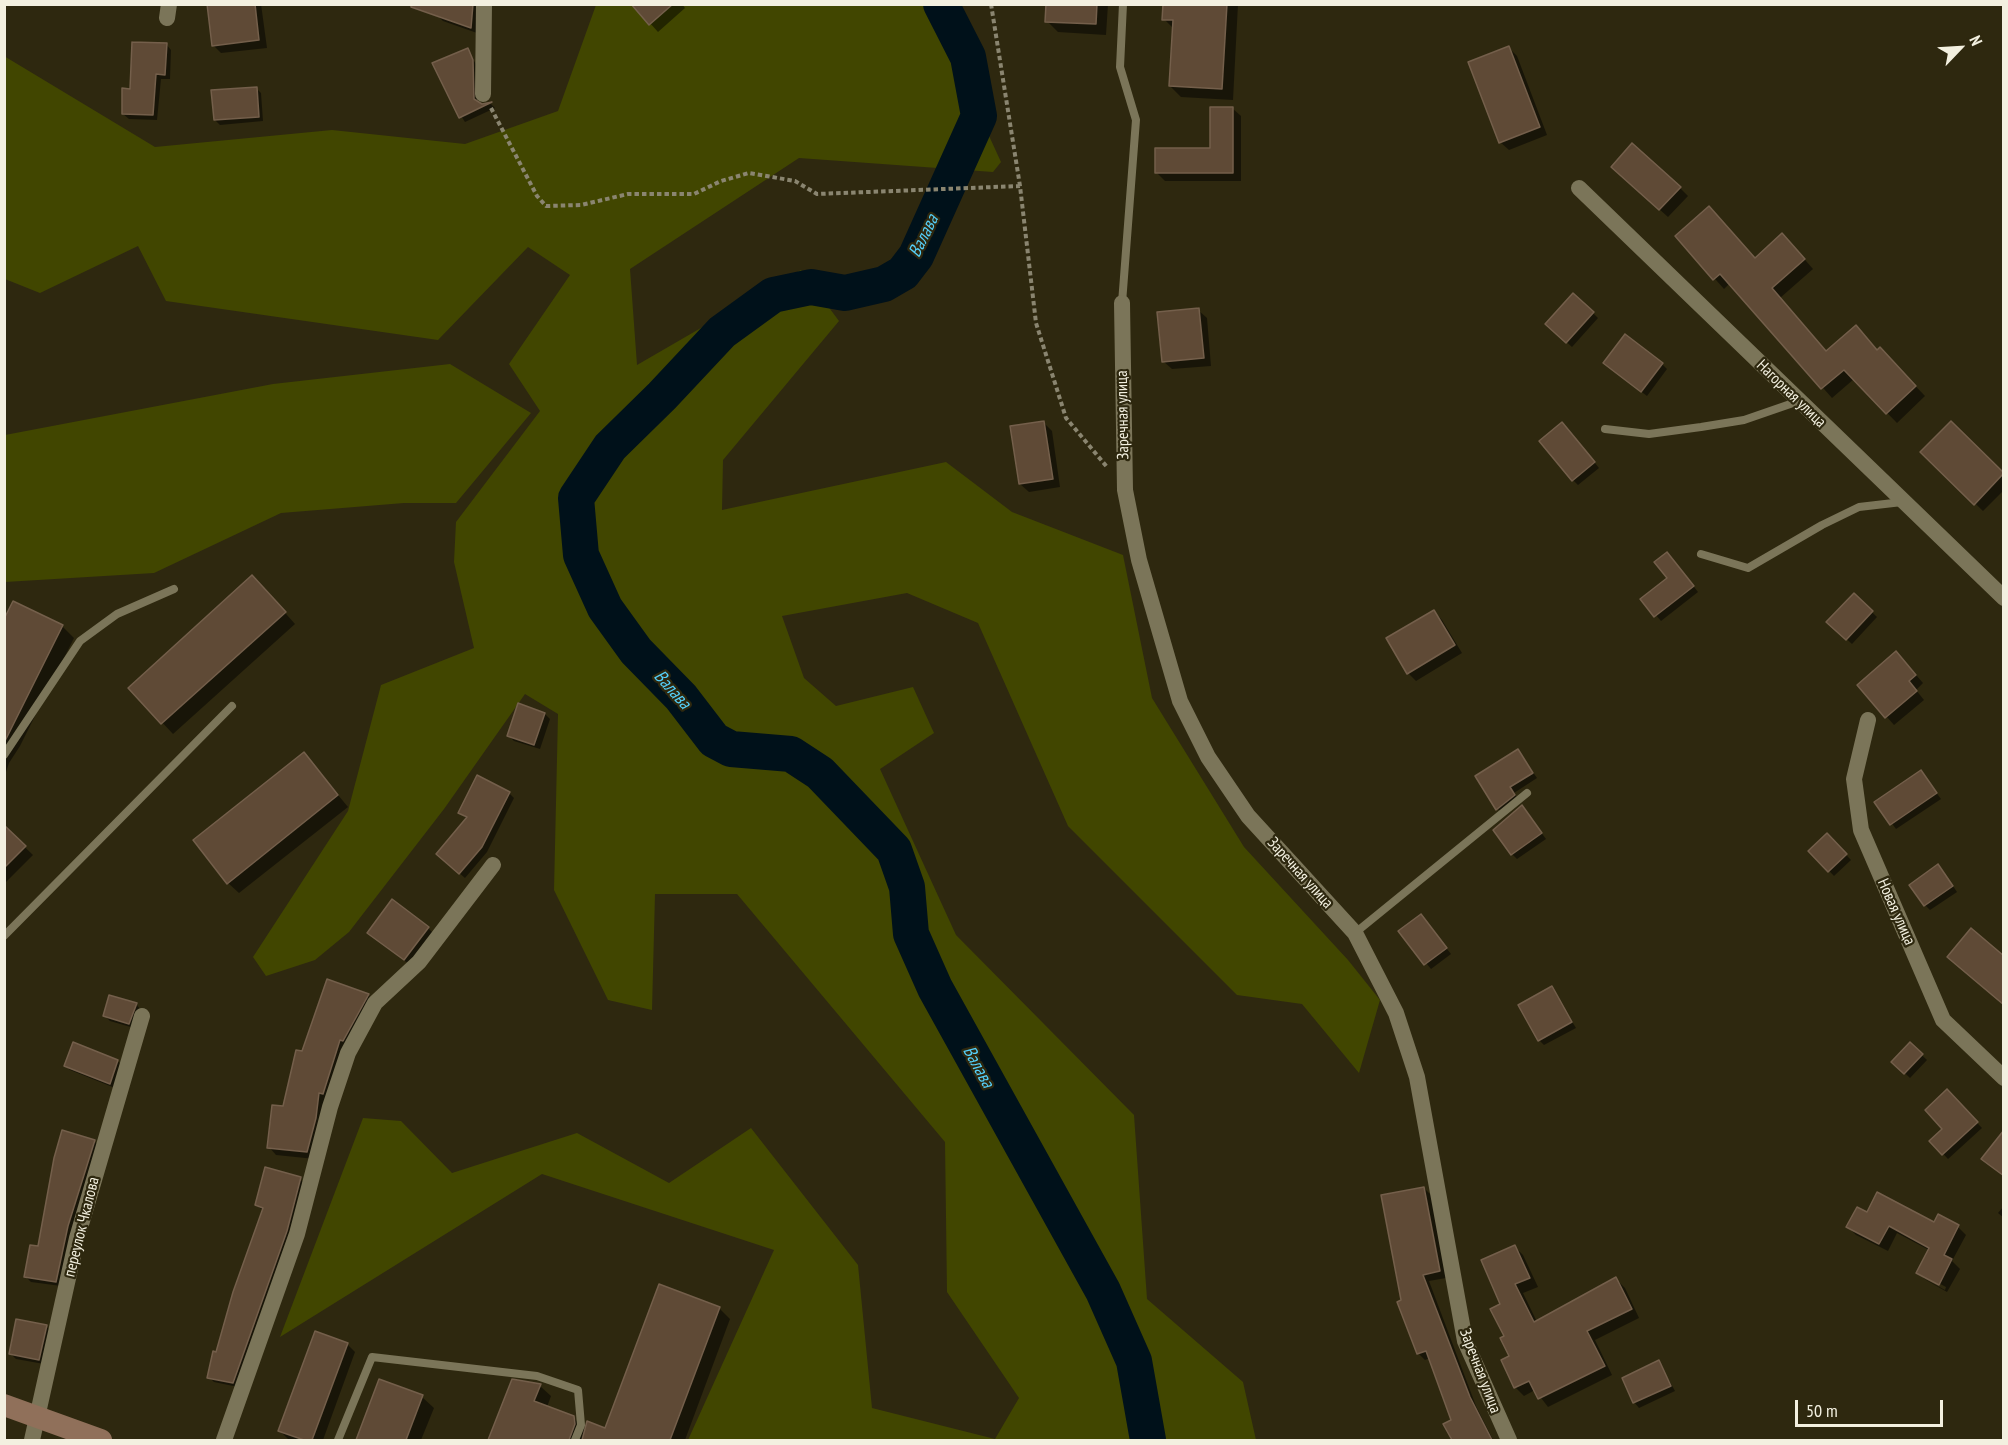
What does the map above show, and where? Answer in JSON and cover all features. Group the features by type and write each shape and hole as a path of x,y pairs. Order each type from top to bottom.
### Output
{"main road":[{"path":"4,1405 36,1430 101,1440"}],"street":[{"path":"483,94 484,4"},
{"name":"Нагорная улица","path":"1579,188 2004,598"},
{"name":"Заречная улица","path":"1122,303 1125,490 1138,560 1180,701 1208,757 1248,816 1355,933 1396,1013 1417,1077 1465,1341 1509,1440"},
{"name":"Новая улица","path":"1868,720 1854,779 1861,830 1943,1020 2004,1078"},
{"path":"224,1440 297,1234 348,1053 375,1004 419,962 494,865"},
{"name":"переулок Чкалова","path":"36,1430 77,1238 142,1016"}],"lane":[{"path":"1122,303 1136,120 1120,67 1123,4"},
{"path":"1605,429 1649,434 1701,427 1744,420 1799,401"},
{"path":"1701,554 1748,568 1822,525 1859,507 1902,502"},
{"path":"4,755 80,640 117,614 174,590"},
{"path":"4,936 232,706"},
{"path":"1355,933 1527,793"},
{"path":"338,1440 372,1357 537,1376 578,1390 581,1425 576,1440"}],"path":[{"path":"991,4 1020,186 1036,323 1066,418 1125,490"},
{"path":"483,94 511,142 537,196 546,206 581,205 628,194 694,194 721,181 749,173 795,181 817,194 1020,186"}],"shaded area":[{"path":"596,5 929,5 1001,162 993,172 799,158 630,269 637,365 801,270 839,321 723,460 722,510 946,462 1012,512 1123,555 1152,698 1244,847 1348,960 1380,1000 1359,1073 1302,1004 1237,995 1068,826 978,623 907,593 782,616 804,678 836,706 913,687 934,733 880,769 956,935 1134,1115 1147,1299 1243,1382 1256,1440 688,1440 774,1250 542,1174 280,1337 363,1118 401,1121 452,1173 577,1133 669,1183 751,1128 858,1265 872,1408 995,1439 1019,1398 947,1292 945,1142 737,894 655,894 652,1010 608,1000 554,890 558,714 525,694 444,809 349,932 315,960 266,976 253,957 348,811 381,685 474,648 454,562 456,522 540,411 509,364 570,275 528,247 438,340 166,301 138,246 40,293 5,279 4,56 155,147 332,130 465,144 558,111"},
{"path":"450,364 531,413 456,503 404,503 281,513 154,573 5,582 5,435 273,384"}],"building":[{"path":"207,4 255,4 259,40 212,46"},
{"path":"411,4 473,4 471,28 411,7"},
{"path":"631,4 673,4 649,25"},
{"path":"1046,4 1097,4 1096,24 1045,22"},
{"path":"1163,4 1227,4 1222,89 1169,86 1173,20 1162,20"},
{"path":"132,42 167,43 165,75 156,74 153,115 122,114 122,88 130,89"},
{"path":"1509,46 1540,127 1499,143 1468,62"},
{"path":"468,48 473,60 474,99 482,104 492,102 459,118 432,63"},
{"path":"257,87 259,117 214,120 211,90"},
{"path":"1210,107 1233,107 1233,173 1155,173 1155,148 1210,148"},
{"path":"1632,143 1681,187 1659,210 1611,167"},
{"path":"1709,206 1755,258 1782,233 1805,259 1772,288 1826,351 1856,325 1877,350 1880,347 1916,386 1886,414 1844,370 1821,389 1720,274 1713,280 1675,236"},
{"path":"1573,293 1594,312 1566,343 1545,324"},
{"path":"1199,308 1204,358 1162,362 1157,312"},
{"path":"1625,334 1663,363 1641,392 1603,363"},
{"path":"1044,421 1053,479 1019,484 1010,426"},
{"path":"1951,421 2004,473 1974,505 1920,452"},
{"path":"1562,422 1595,462 1572,481 1539,441"},
{"path":"1667,552 1694,586 1654,617 1640,599 1667,578 1654,562"},
{"path":"252,575 286,612 161,724 128,688"},
{"path":"1854,593 1873,611 1846,640 1826,622"},
{"path":"13,601 63,625 4,743 4,619"},
{"path":"1434,610 1455,645 1407,674 1386,638"},
{"path":"1896,651 1916,675 1909,681 1917,691 1885,718 1857,685"},
{"path":"518,703 545,713 534,745 507,736"},
{"path":"1518,749 1533,773 1510,787 1515,795 1496,810 1475,776"},
{"path":"304,752 338,795 227,884 193,840"},
{"path":"1921,770 1937,793 1890,825 1874,802"},
{"path":"477,775 510,792 482,847 459,874 436,854 467,817 458,813"},
{"path":"1522,805 1542,833 1511,855 1493,830"},
{"path":"4,825 26,846 4,868"},
{"path":"1827,833 1847,854 1828,872 1808,851"},
{"path":"1938,864 1953,886 1924,906 1909,885"},
{"path":"392,899 429,927 404,960 367,933"},
{"path":"1421,914 1447,948 1424,965 1398,931"},
{"path":"1971,928 2004,956 2004,1005 1947,957"},
{"path":"327,979 369,994 343,1041 340,1040 323,1094 319,1093 316,1118 307,1152 267,1148 272,1105 283,1106 296,1050 302,1051"},
{"path":"1552,986 1572,1022 1538,1041 1518,1005"},
{"path":"109,995 137,1003 129,1024 103,1016"},
{"path":"73,1042 118,1060 110,1084 64,1066"},
{"path":"1910,1042 1923,1054 1904,1074 1891,1062"},
{"path":"1947,1089 1978,1122 1942,1155 1929,1141 1942,1129 1925,1110"},
{"path":"62,1130 95,1140 68,1226 56,1282 24,1277 30,1245 38,1246 54,1158"},
{"path":"2004,1130 2004,1176 1981,1159"},
{"path":"265,1167 301,1177 287,1231 233,1383 207,1378 213,1351 216,1352 233,1292 263,1208 255,1205"},
{"path":"1424,1187 1440,1271 1423,1275 1470,1397 1492,1440 1452,1440 1443,1424 1451,1420 1426,1351 1417,1354 1397,1302 1401,1300 1381,1195"},
{"path":"1877,1192 1934,1222 1938,1214 1959,1225 1944,1255 1952,1259 1939,1285 1916,1273 1929,1248 1889,1226 1879,1244 1846,1227 1857,1207 1867,1212"},
{"path":"1515,1245 1530,1278 1515,1284 1534,1322 1616,1277 1632,1309 1587,1331 1605,1366 1538,1399 1529,1381 1514,1388 1501,1360 1509,1356 1500,1338 1504,1336 1490,1309 1500,1304 1481,1260"},
{"path":"659,1284 720,1307 670,1440 582,1440 587,1421 605,1428"},
{"path":"16,1319 47,1325 39,1360 9,1354"},
{"path":"315,1331 348,1343 312,1440 304,1440 278,1431"},
{"path":"1659,1360 1671,1386 1633,1403 1622,1378"},
{"path":"379,1379 423,1395 406,1440 356,1440"},
{"path":"512,1379 541,1384 534,1401 574,1416 575,1424 569,1440 488,1440"}],"waterway":[{"name":"Валава","path":"941,4 968,57 979,116 916,256 903,273 884,284 845,293 811,287 773,295 722,332 610,447 576,498 581,555 605,608 636,651 681,697 714,740 731,749 791,754 820,773 894,850 907,887 911,934 935,988 1103,1291 1134,1361 1148,1440"}]}
